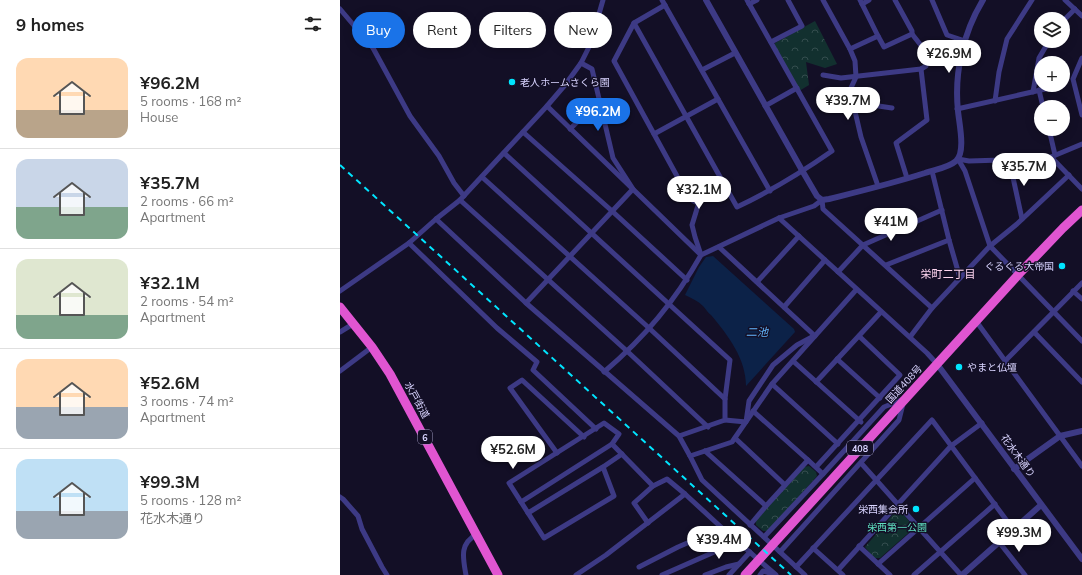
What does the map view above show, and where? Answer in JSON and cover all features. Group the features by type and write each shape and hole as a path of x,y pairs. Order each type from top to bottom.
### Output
{"highway":[{"name":"国道408号","path":"745,575 1018,275 1082,210"},
{"name":"水戸街道","path":"340,307 372,347 390,374 498,575"}],"street":[{"path":"340,291 409,243 462,198 547,106 581,63 590,45 602,0"},
{"path":"662,0 770,191"},
{"path":"706,0 802,172 817,196 822,200 823,208 932,308"},
{"path":"634,23 685,117 737,207 770,191 802,172 832,151 748,2 757,0"},
{"path":"771,42 802,26 788,0"},
{"path":"823,0 850,48 855,61 856,77 850,90 861,137 878,186"},
{"path":"869,0 861,2 884,47 912,34"},
{"path":"824,75 841,78 856,77 920,69 926,66 927,53 912,34 912,31 895,0"},
{"path":"932,0 947,35 965,41"},
{"path":"604,372 628,352 650,328 687,280 701,255 779,218 814,206 822,200 950,166 958,159 962,149 957,109 958,77 965,41 974,17 983,0"},
{"path":"995,101 999,72 1007,39 1032,0"},
{"path":"1065,0 1082,16"},
{"path":"665,5 634,23 614,62 689,198 695,202 724,184"},
{"path":"340,9 373,48 410,116 439,156 462,198 708,427"},
{"path":"1070,14 1075,9"},
{"path":"850,48 878,36"},
{"path":"957,109 1033,92 1039,58 1045,48"},
{"path":"702,70 735,53"},
{"path":"1082,58 1073,79 1082,116"},
{"path":"581,63 592,70 613,158 632,189"},
{"path":"908,178 896,143 927,120 920,69"},
{"path":"1070,83 1074,82"},
{"path":"765,106 797,88"},
{"path":"654,134 718,99"},
{"path":"570,129 600,100"},
{"path":"854,106 865,104 892,108"},
{"path":"547,106 701,255"},
{"path":"523,132 612,210 687,280"},
{"path":"1050,136 1053,156 1082,189"},
{"path":"958,159 969,161 1033,159 1053,156 1082,144"},
{"path":"504,153 730,360 725,399 725,420"},
{"path":"958,159 965,171 990,246 1082,341"},
{"path":"1009,159 1022,219"},
{"path":"932,171 960,278"},
{"path":"910,337 932,308 990,246 1022,219 1069,175"},
{"path":"482,177 650,328 725,399"},
{"path":"526,303 632,189"},
{"path":"700,199 692,225 694,237 701,255"},
{"path":"838,272 863,245 942,210"},
{"path":"779,218 856,290 910,337 937,364"},
{"path":"436,219 526,303 679,436 702,480 805,575"},
{"path":"757,282 799,236"},
{"path":"886,266 949,240"},
{"path":"409,243 497,328 537,362 533,370 596,429"},
{"path":"718,247 815,336"},
{"path":"784,307 825,260"},
{"path":"1005,361 1082,283"},
{"path":"690,456 732,442 772,384 856,290"},
{"path":"1073,291 1082,299"},
{"path":"816,382 881,312"},
{"path":"976,321 1082,466"},
{"path":"340,332 353,324"},
{"path":"1034,332 1082,381"},
{"path":"746,422 749,401 773,365 797,345 815,336"},
{"path":"816,468 900,374 859,336"},
{"path":"340,371 372,347"},
{"path":"837,360 880,398"},
{"path":"794,361 866,427"},
{"name":"花水木通り","path":"937,364 1082,559"},
{"path":"557,453 510,388 522,380 584,437"},
{"path":"772,384 838,444"},
{"path":"764,537 884,407 904,399"},
{"path":"780,552 899,420 904,399"},
{"path":"753,411 823,474"},
{"path":"679,436 725,420 746,422"},
{"path":"796,567 932,420 1013,529"},
{"path":"521,502 612,444 619,434 604,423 509,483 521,502 544,538 614,496 604,467"},
{"path":"838,570 951,446 982,423"},
{"path":"1014,469 1060,436 1082,431"},
{"path":"735,438 785,485"},
{"path":"612,444 653,486"},
{"path":"705,451 766,506"},
{"path":"528,513 604,467 622,454"},
{"path":"750,525 808,460"},
{"path":"861,463 962,575 1041,505"},
{"path":"878,564 975,478"},
{"path":"648,523 634,503 653,486 667,479 776,575"},
{"path":"576,575 606,555 685,494"},
{"path":"341,499 358,516 362,529 387,575"},
{"path":"914,575 995,504"},
{"path":"639,567 678,547 722,528"},
{"path":"466,575 462,554 470,538 477,534"},
{"path":"662,575 737,542"},
{"path":"999,542 1025,575"},
{"path":"859,546 890,575"},
{"path":"813,548 843,575"},
{"path":"729,575 750,552"},
{"path":"705,575 739,564"},
{"path":"760,575 763,571 776,575"}],"green space":[{"path":"815,21 837,64 825,68 806,62 809,85 799,91 774,47 775,43"},
{"path":"809,466 816,472 817,476 769,531 763,531 756,525 756,520 804,467"},
{"name":"栄西第一公園","path":"900,510 913,526 913,529 880,558 874,558 865,547 896,511"}],"water":[{"name":"二池","path":"713,256 794,329 795,332 746,386 743,366 730,339 703,306 685,295 699,267 706,257"}],"railway":[{"path":"340,165 791,575"}],"place":[{"name":"老人ホームさくら園","path":"512,82"},
{"name":"ぐるぐる大帝国","path":"1062,266"},
{"name":"やまと仏壇","path":"959,367"},
{"name":"栄西集会所","path":"916,509"}],"district":[{"name":"栄町二丁目","path":"948,274"}]}
